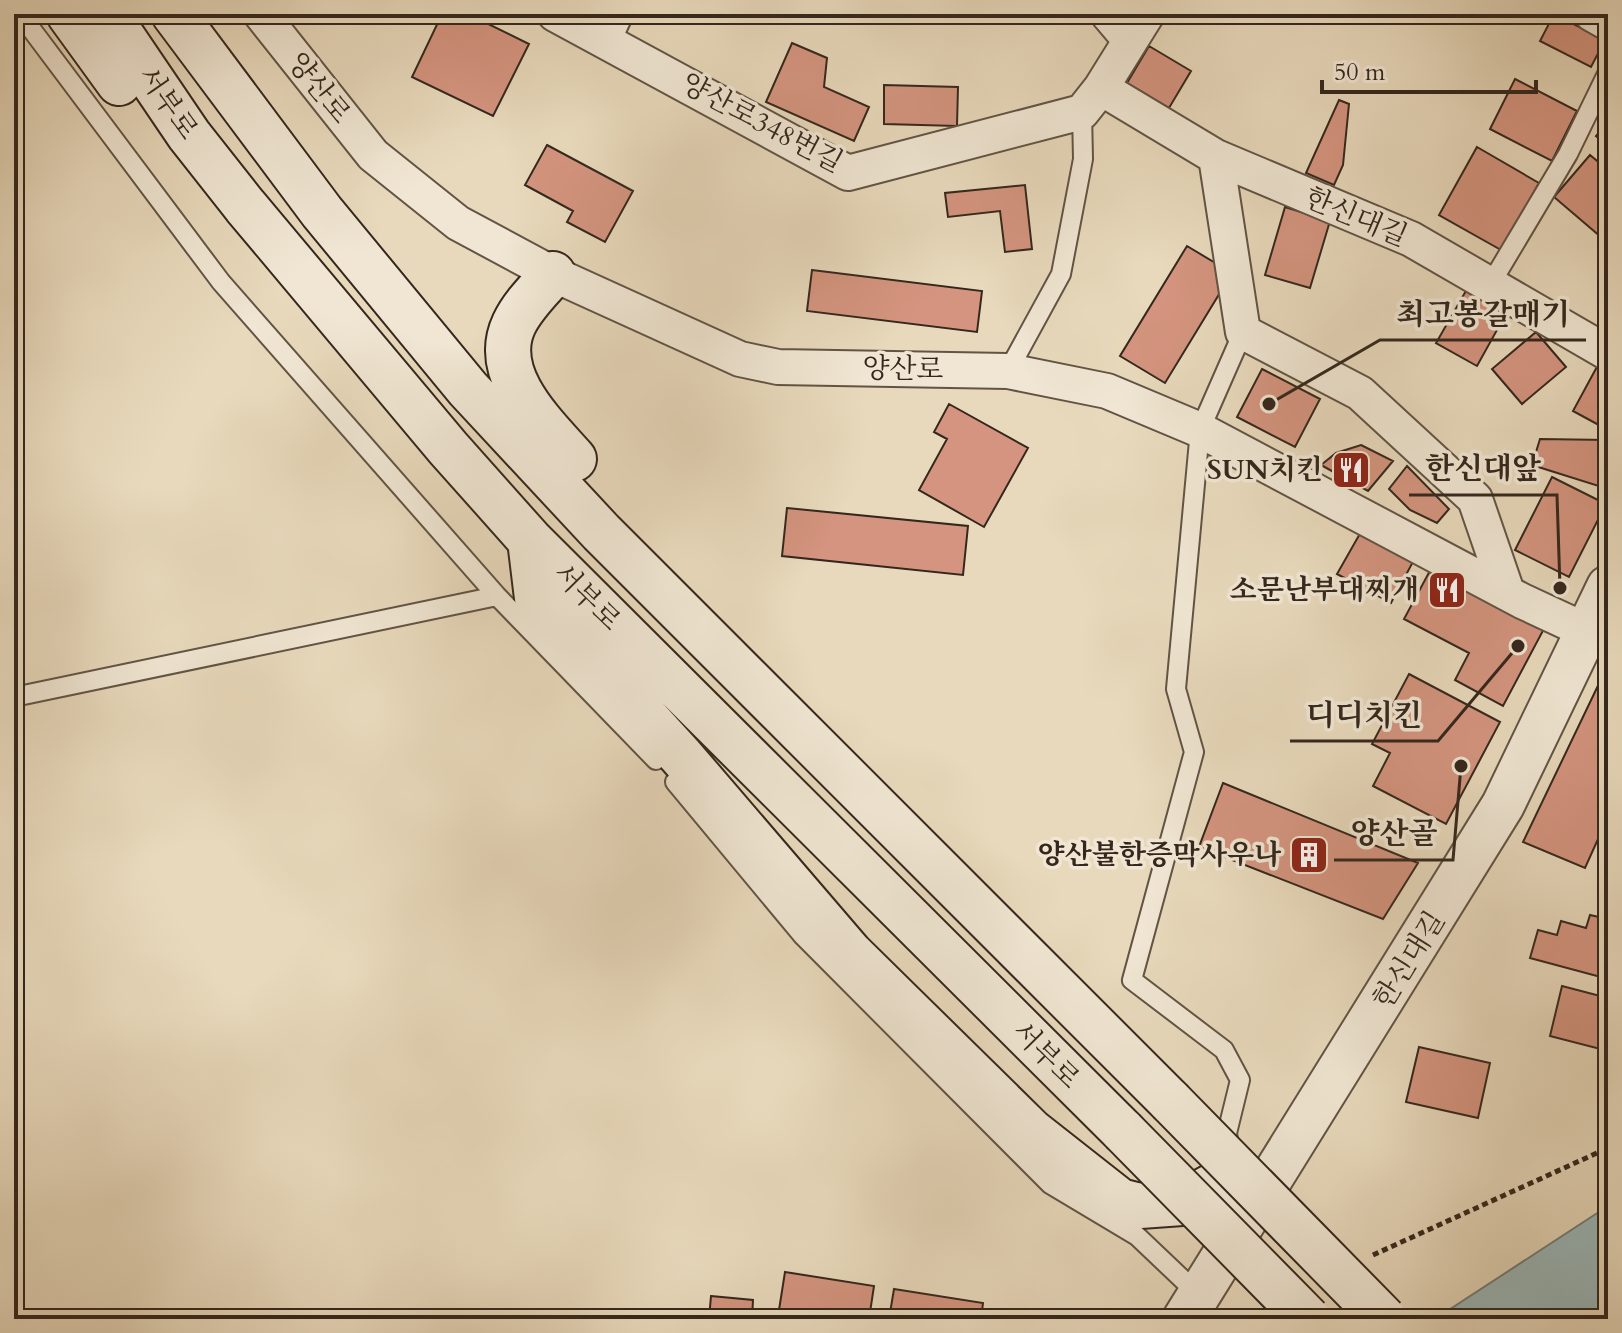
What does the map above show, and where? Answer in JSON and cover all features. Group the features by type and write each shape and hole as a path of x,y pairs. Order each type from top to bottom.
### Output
{"main road":[{"path":"69,14 137,108 245,206"},
{"name":"서부로","path":"107,14 189,135 245,206 448,448 530,540 1308,1319"},
{"name":"서부로","path":"174,14 322,212 468,389 601,532 1384,1319"},
{"path":"553,274 529,300 512,326 510,361 522,401 684,585 846,777"},
{"path":"530,540 537,598 681,756 850,953 1031,1131 1120,1201 1140,1206 1182,1203 1227,1178 1262,1195"}],"street":[{"name":"양산로","path":"261,14 373,155 458,223 553,274 740,359 778,367 1008,371 1107,391 1200,430 1596,637"},
{"name":"양산로348번길","path":"555,14 617,28 848,173 1092,100"},
{"path":"1092,100 1138,27 1108,14"},
{"path":"1592,14 1608,23"},
{"name":"한신대길","path":"1092,100 1216,157 1411,239 1608,353"},
{"path":"1216,157 1243,332 1360,393 1475,499 1507,592"},
{"name":"한신대길","path":"1191,1307 1503,805 1596,637 1608,587"}],"lane":[{"path":"20,14 221,282 497,596 661,765 803,936 1050,1184 1137,1236 1191,1307"},
{"path":"1490,285 1568,154 1608,72"},
{"path":"1008,371 1061,274 1092,100"},
{"path":"1243,332 1200,430 1176,689 1194,752 1132,980 1224,1050 1240,1080 1227,1133 1230,1153 1262,1195"},
{"path":"14,697 497,596"}],"path":[{"path":"1373,1255 1608,1148"}],"water":[{"path":"1608,1206 1608,1319 1435,1319"}],"building":[{"path":"442,14 468,14 529,44 493,116 412,77"},
{"path":"1554,14 1605,40 1591,67 1540,41"},
{"path":"792,43 827,58 824,87 869,107 854,141 766,102"},
{"path":"1149,46 1191,71 1169,108 1127,83"},
{"path":"1515,79 1577,111 1552,161 1490,129"},
{"path":"884,85 958,87 957,126 884,124"},
{"path":"1339,100 1349,104 1343,165 1334,185 1306,173"},
{"path":"1608,121 1608,146 1596,136"},
{"path":"547,145 633,191 605,242 567,222 573,211 525,185"},
{"path":"1477,147 1539,183 1501,250 1439,215"},
{"path":"1590,155 1608,170 1608,243 1554,197"},
{"path":"1025,185 1032,249 1005,252 1000,211 948,217 945,193"},
{"path":"1285,207 1330,221 1310,288 1265,275"},
{"path":"1187,246 1232,273 1165,383 1120,356"},
{"path":"812,270 982,291 977,332 807,311"},
{"path":"1467,289 1507,312 1477,366 1436,343"},
{"path":"1536,332 1566,367 1522,404 1492,369"},
{"path":"1599,363 1608,367 1608,430 1573,411"},
{"path":"1262,369 1320,399 1295,447 1237,417"},
{"path":"949,404 1028,448 984,527 919,490 947,439 934,432"},
{"path":"1540,439 1608,440 1608,489 1532,465"},
{"path":"1361,445 1393,461 1368,491 1321,465 1336,453"},
{"path":"1407,466 1449,509 1437,523 1410,510 1389,489"},
{"path":"1552,477 1606,504 1569,577 1515,550"},
{"path":"787,508 968,526 963,575 782,556"},
{"path":"1362,530 1415,558 1391,603 1337,574"},
{"path":"1433,565 1546,625 1503,706 1455,680 1469,653 1404,619"},
{"path":"1605,671 1608,672 1608,817 1585,868 1523,842"},
{"path":"1409,674 1500,722 1446,824 1373,786 1390,753 1372,744"},
{"name":"양산불한증막사우나","path":"1223,783 1418,863 1383,919 1199,847"},
{"path":"1590,915 1608,919 1608,979 1530,958 1538,930 1557,935 1561,921 1586,928"},
{"path":"1562,986 1608,998 1608,1051 1550,1036"},
{"path":"1419,1047 1490,1063 1478,1118 1406,1102"},
{"path":"785,1272 874,1286 869,1319 833,1319 779,1310"},
{"path":"894,1289 983,1303 981,1319 889,1319"},
{"path":"711,1296 753,1300 752,1319 709,1319"}],"place":[{"name":"최고봉갈매기","path":"1269,404"},
{"name":"SUN치킨","path":"1351,470"},
{"name":"한신대앞","path":"1560,588"},
{"name":"소문난부대찌개","path":"1447,590"},
{"name":"디디치킨","path":"1518,646"},
{"name":"양산골","path":"1461,766"},
{"name":"양산불한증막사우나","path":"1309,855"}]}
